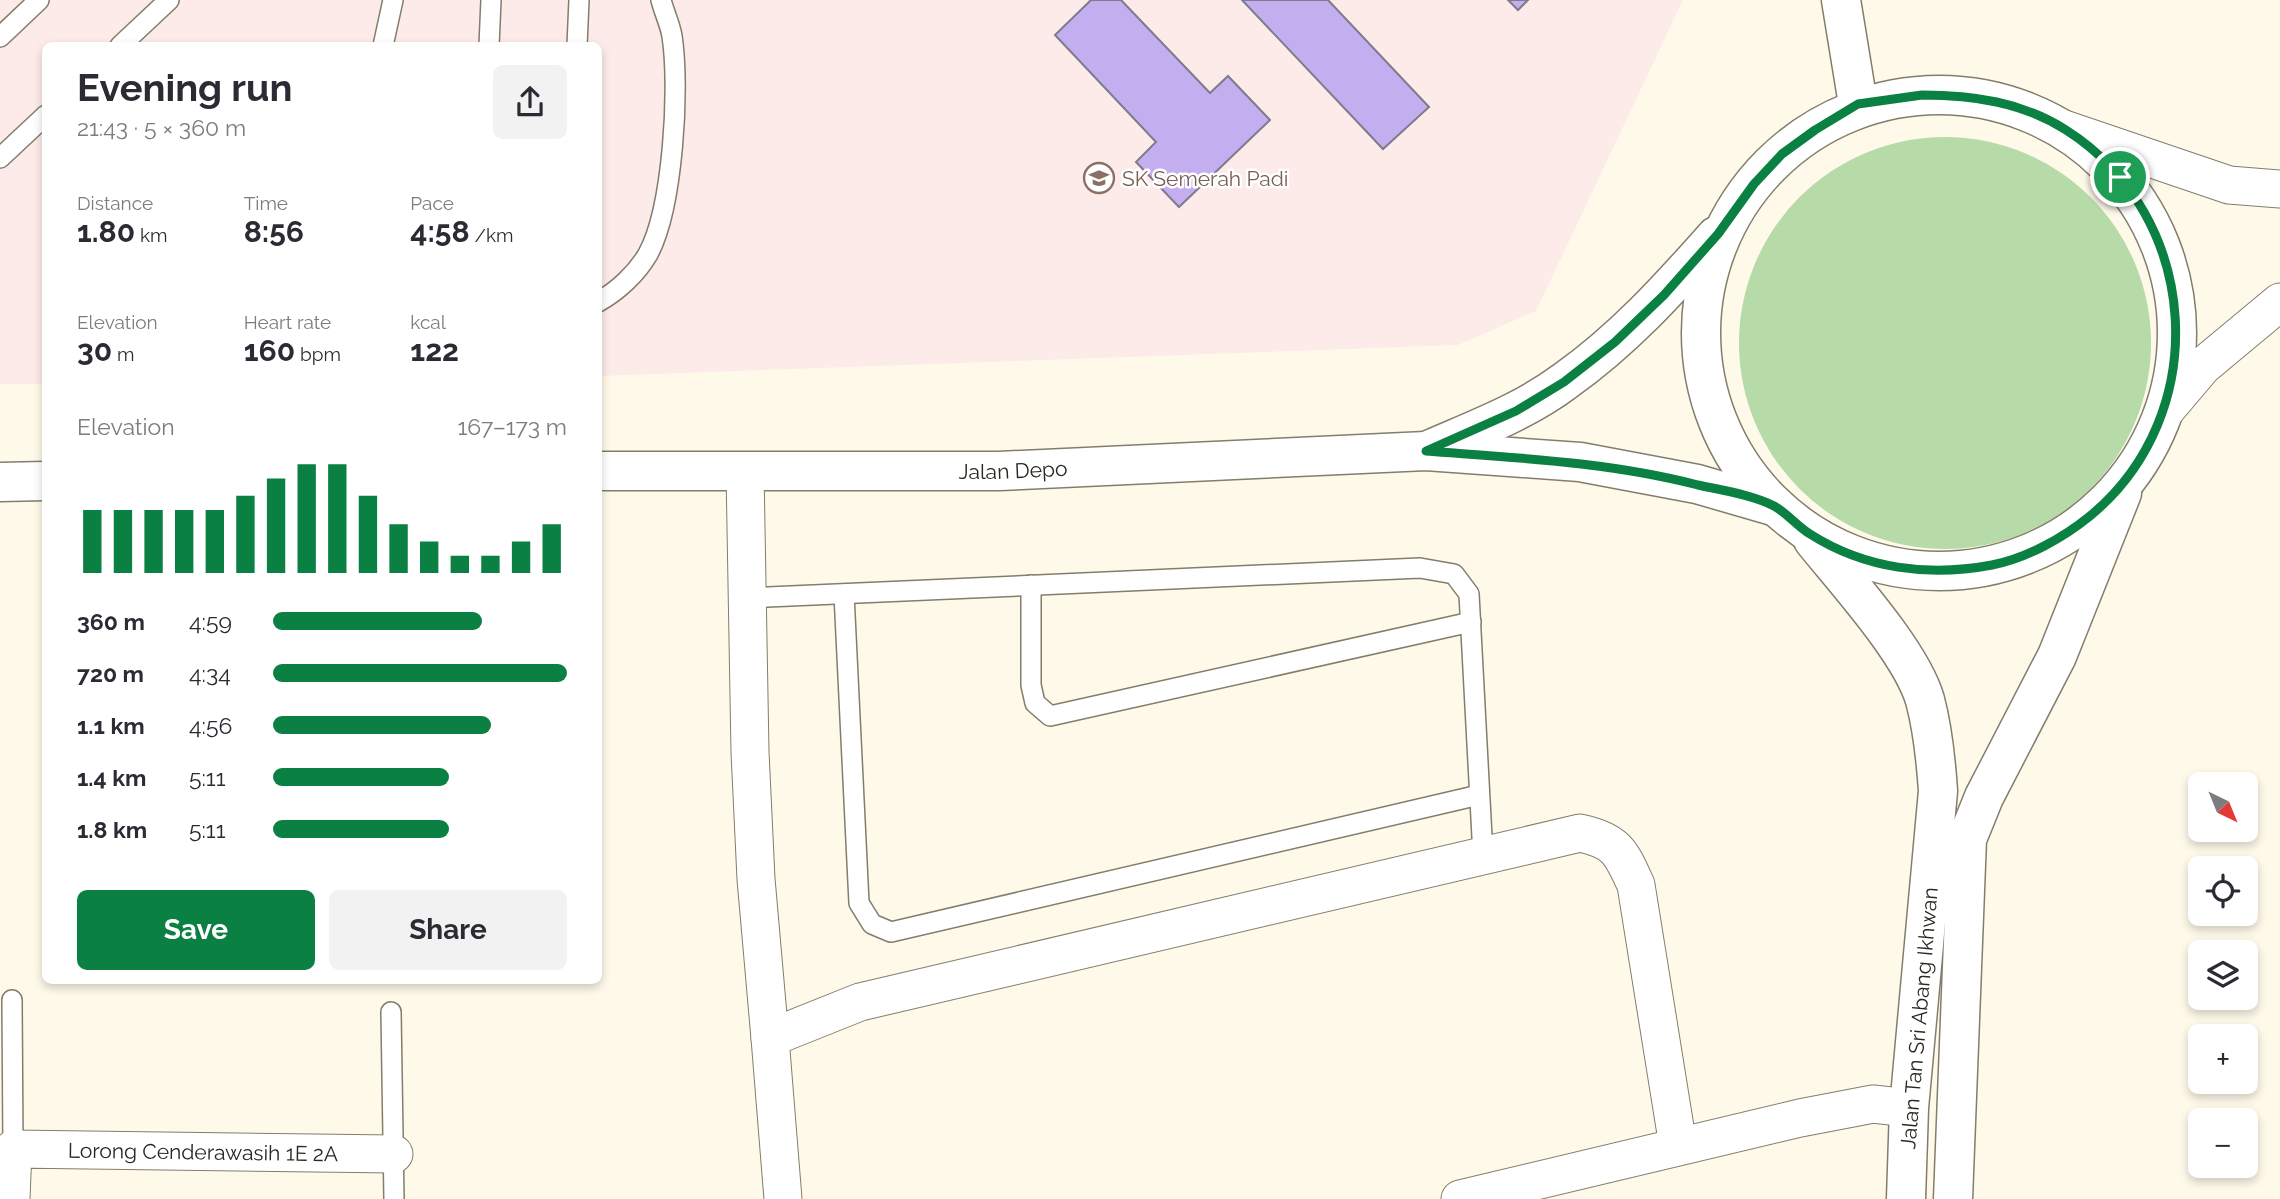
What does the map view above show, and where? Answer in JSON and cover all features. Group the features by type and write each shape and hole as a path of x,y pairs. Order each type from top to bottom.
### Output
{"street":[{"path":"1841,0 1858,104"},
{"path":"1426,451 1516,411 1564,382 1615,342 1664,295 1718,234 1754,184 1782,154 1858,104 1922,95 1961,95 2001,102 2064,129 2229,186 2280,189"},
{"path":"1718,234 1701,312 1704,377 1717,422 1731,451 1750,480 1773,506 1808,533 1843,552 1879,564 1917,571 1958,571 1984,566 2039,549 2076,527 2104,504 2128,477 2150,444 2164,412 2174,375 2178,339 2174,291 2159,238 2144,209 2120,177 2093,149 2064,129"},
{"path":"2164,412 2203,366 2280,302"},
{"path":"1426,451 1606,467 1697,484 1773,506"},
{"name":"Jalan Depo","path":"602,471 999,471 1426,451"},
{"path":"745,471 755,866 783,1199"},
{"path":"1950,838 1984,797 2057,656 2128,477"},
{"path":"0,482 42,481"},
{"path":"1808,533 1896,645 1924,698 1935,751 1938,792 1950,838"},
{"path":"771,1038 860,1002 1580,833 1604,838 1620,851 1636,885 1678,1146"},
{"name":"Jalan Tan Sri Abang Ikhwan","path":"1906,1199 1909,1108 1950,838"},
{"name":"Jalan Tan Sri Abang Ikhwan","path":"1950,838 1953,1199"},
{"path":"1460,1199 1678,1146 1873,1104 1909,1108"},
{"path":"11,1199 13,1149"},
{"name":"Lorong Cenderawasih 1E 2A","path":"13,1149 394,1154"}],"lane":[{"path":"0,37 39,0"},
{"path":"124,42 169,0"},
{"path":"384,42 393,0"},
{"path":"489,42 491,0"},
{"path":"577,42 579,0"},
{"path":"602,300 617,292 648,254 664,207 675,93 672,35 661,0"},
{"path":"0,158 42,119"},
{"path":"747,598 1420,568 1454,574 1469,594 1483,856"},
{"path":"1031,585 1031,685 1035,703 1050,716 1471,622"},
{"path":"844,594 859,903 872,924 891,932 1479,795"},
{"path":"12,1000 13,1149"},
{"path":"391,1012 394,1199"}],"shaded area":[{"name":"SK Semerah Padi","path":"0,0 1683,0 1536,311 1458,345 602,376 602,42 42,42 42,384 0,384"}],"green space":[{"path":"1945,137 1985,141 2024,153 2059,172 2090,198 2116,229 2135,264 2147,303 2151,343 2147,383 2135,422 2116,457 2090,488 2059,514 2024,533 1985,545 1945,549 1905,545 1866,533 1831,514 1800,488 1774,457 1755,422 1743,383 1739,343 1743,303 1755,264 1774,229 1800,198 1831,172 1866,153 1905,141"}],"building":[{"path":"1091,0 1121,0 1210,93 1228,76 1270,120 1179,207 1136,162 1156,142 1055,35"},
{"path":"1242,0 1328,0 1429,107 1383,149"},
{"path":"1508,0 1528,0 1518,10"}],"place":[{"name":"SK Semerah Padi","path":"1099,178"}],"route":[{"path":"1922,95 1961,95 2001,102 2032,113 2064,129 2093,149 2120,177 2144,209 2159,238 2169,268 2176,302 2178,339 2174,375 2164,412 2150,444 2128,477 2104,504 2076,527 2039,549 1997,564 1958,571 1917,571 1879,564 1843,552 1808,533 1773,506 1697,484 1580,463 1426,451 1516,411 1564,382 1615,342 1664,295 1718,234 1754,184 1782,154 1858,104 1922,95"}]}
